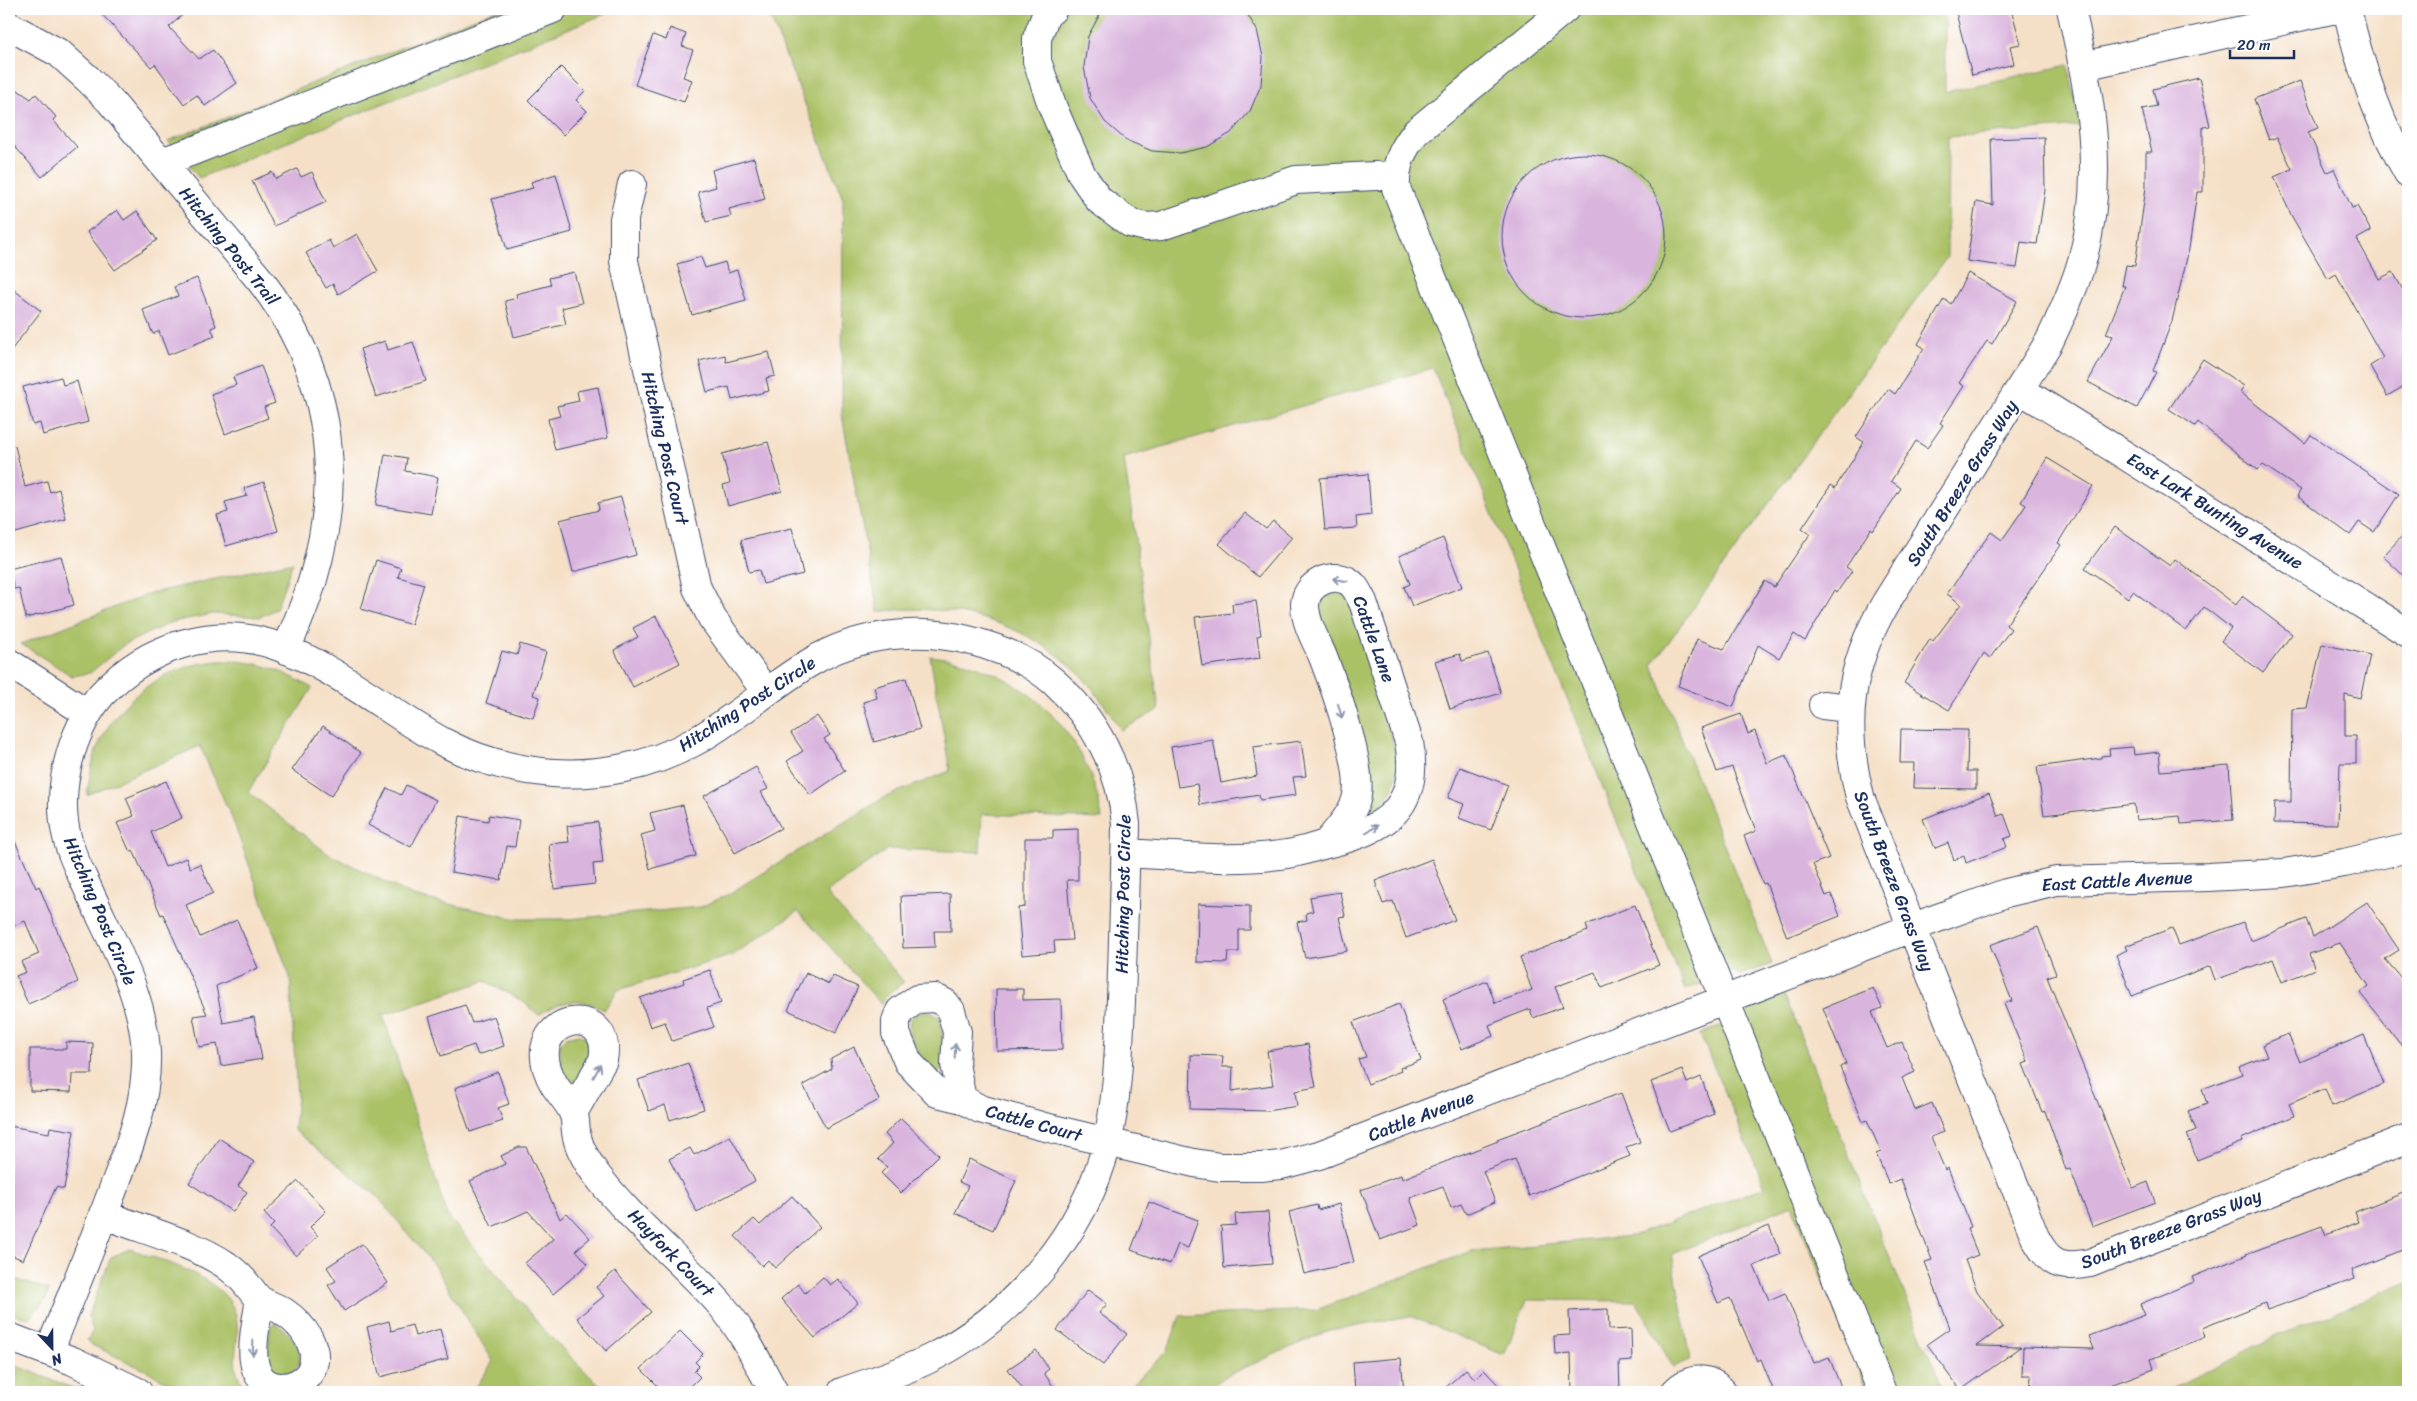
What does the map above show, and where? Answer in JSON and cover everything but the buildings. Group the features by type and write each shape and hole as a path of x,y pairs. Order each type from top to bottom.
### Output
{"street":[{"path":"161,162 552,9"},
{"path":"1053,9 1046,15 1037,38 1037,61 1053,108 1082,175 1099,200 1130,224 1146,227 1161,226 1296,180 1395,175"},
{"path":"1565,9 1416,132 1399,158 1395,175 1400,200 1882,1392"},
{"name":"South Breeze Grass Way","path":"2071,9 2089,91 2094,137 2094,182 2089,233 2077,279 2049,342 2021,390 1877,618 1860,659 1836,706 1851,753 1860,797 2035,1237 2056,1275 2070,1266 2090,1263 2408,1138"},
{"path":"2083,66 2335,9"},
{"path":"2347,9 2374,102 2408,173"},
{"name":"Hitching Post Trail","path":"9,26 43,44 72,64 110,101 272,294 303,349 318,389 330,457 327,516 313,580 286,650"},
{"name":"Hitching Post Court","path":"632,184 624,219 625,269 697,588 712,618 766,692"},
{"name":"East Lark Bunting Avenue","path":"2021,390 2408,633"},
{"name":"Cattle Lane","path":"1126,853 1191,857 1251,857 1292,853 1346,840 1366,833 1389,817 1408,791 1412,760 1409,742 1363,602 1356,589 1348,582 1338,578 1317,583 1308,592 1305,602 1306,615 1329,677 1358,776 1356,800 1351,811 1326,844"},
{"name":"Hitching Post Circle","path":"50,1352 139,1117 145,1080 146,1057 138,1000 73,857 67,838 64,792 67,766 77,732 87,713 100,696 127,671 143,660 177,644 194,640 227,637 256,640 286,650 309,661 456,748 506,766 559,773 619,769 674,752 712,731 812,661 852,643 890,635 913,634 955,637 1008,653 1042,672 1065,693 1083,714 1102,742 1122,791 1126,824 1126,853 1117,1082 1107,1143 1098,1170 1068,1231 1040,1270 1005,1306 982,1325 935,1356 880,1380 842,1392"},
{"path":"9,663 87,713"},
{"name":"East Cattle Avenue","path":"1721,991 1912,928 2006,893 2047,882 2284,873 2344,863 2408,848"},
{"name":"Cattle Avenue","path":"1107,1143 1156,1155 1220,1167 1261,1167 1301,1160 1721,991"},
{"name":"Cattle Court","path":"962,1099 980,1109 1107,1143"},
{"name":"Hayfork Court","path":"574,1113 577,1138 596,1173 607,1188 726,1312 743,1336 774,1392"},
{"path":"103,1214 182,1244 224,1264 246,1283 260,1300"},
{"path":"9,1337 50,1352 138,1392"},
{"path":"1675,1392 1682,1385 1698,1380 1713,1384 1723,1392"}],"green space":[{"path":"498,9 617,9 199,178 168,141"},
{"path":"767,9 1940,9 1945,20 1945,92 2068,65 2080,126 1948,137 1947,257 1652,665 1772,964 1740,975 1732,971 1685,990 1433,368 1124,458 1159,710 1121,730 1093,689 1062,658 1014,630 988,620 961,613 905,609 878,612 842,415 843,199"},
{"path":"293,562 276,609 260,617 213,614 172,622 125,644 90,673 72,676 21,644 151,593"},
{"path":"1334,591 1341,592 1351,603 1398,758 1397,775 1392,789 1384,801 1372,813 1368,813 1367,809 1372,791 1370,765 1330,636 1318,610 1318,604 1321,599 1326,594"},
{"path":"930,656 962,662 993,673 1020,688 1045,708 1065,731 1082,757 1095,787 1102,819 982,814 980,852 888,849 826,893 904,982 889,993 881,1004 798,911 733,955 618,990 604,1010 587,1003 571,1002 554,1006 539,1015 522,1001 485,981 383,1015 447,1215 543,1329 599,1385 596,1392 473,1392 493,1361 436,1268 377,1196 294,1130 297,1097 290,977 232,818 200,746 87,795 95,753 113,720 128,702 146,687 166,675 187,667 210,662 233,661 264,666 292,677 312,688 248,792 327,853 413,896 517,919 568,919 701,907 727,895 885,797 950,771"},
{"path":"1784,994 1944,1392 1868,1392 1792,1205 1672,1254 1690,1360 1673,1367 1636,1301 1527,1300 1504,1355 1410,1316 1330,1330 1228,1375 1203,1392 1124,1392 1167,1352 1180,1316 1316,1310 1472,1251 1632,1236 1765,1187 1700,1034 1740,1019 1750,1009"},
{"path":"927,1010 940,1018 941,1024 942,1070 936,1073 915,1047 910,1033 911,1017"},
{"path":"579,1034 591,1041 593,1053 574,1083 569,1083 561,1065 560,1043 566,1037"},
{"path":"130,1249 175,1265 207,1281 221,1291 230,1303 236,1316 235,1364 237,1373 249,1392 185,1392 147,1371 92,1345 87,1340 93,1331 88,1316 111,1257"},
{"path":"9,1277 49,1290 46,1299 30,1318 9,1314"},
{"path":"2408,1282 2408,1392 2164,1392 2275,1337"},
{"path":"275,1323 288,1333 298,1346 300,1360 297,1367 290,1373 277,1373 267,1360 270,1326"},
{"path":"9,1363 83,1392 9,1392"}]}
